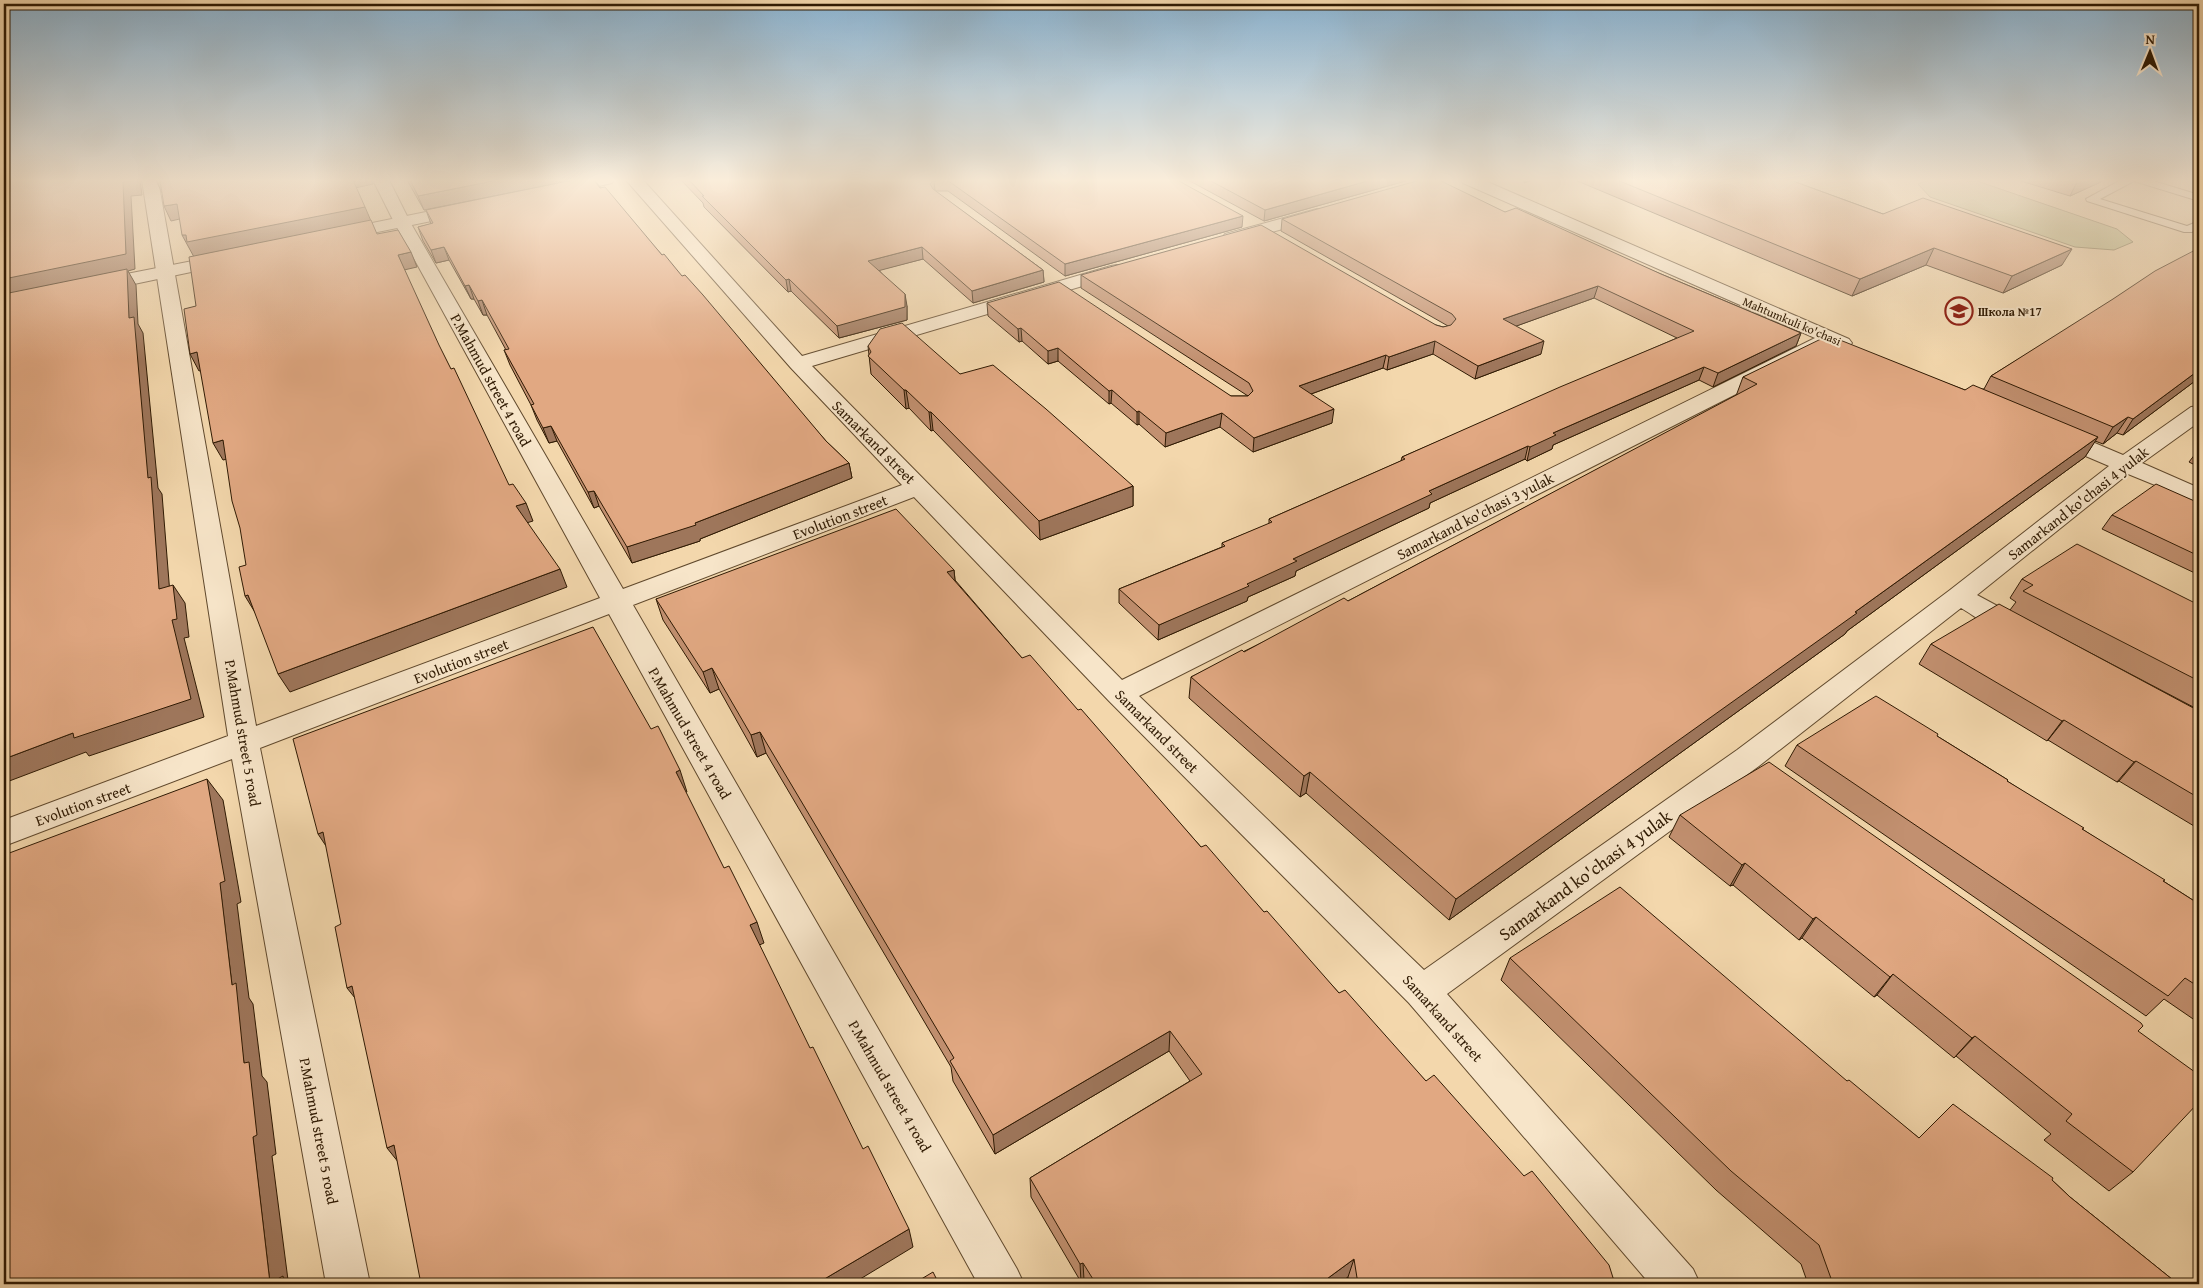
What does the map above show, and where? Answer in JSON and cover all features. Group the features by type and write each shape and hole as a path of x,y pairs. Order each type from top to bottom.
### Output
{"street":[{"name":"P.Mahmud street 5 road","path":"160,240 244,744 348,1284"},
{"name":"P.Mahmud street 4 road","path":"412,240 1002,1284"},
{"name":"Samarkand street","path":"688,240 798,364 1119,694 1422,992 1678,1284"},
{"path":"1214,242 1221,240"},
{"name":"Mahtumkuli ko'chasi","path":"1607,240 1858,350"},
{"path":"80,289 241,256"},
{"path":"798,364 1054,279 1138,264"},
{"path":"1054,279 1086,301"},
{"name":"Samarkand ko'chasi 3 yulak","path":"1119,694 1831,338"},
{"name":"Samarkand ko'chasi 4 yulak","path":"1422,992 1760,767 1959,596 2125,465 2199,412"},
{"path":"2036,426 2199,496"},
{"name":"Evolution street","path":"4,833 244,744 918,487"},
{"path":"1959,596 2045,642"}],"green space":[{"path":"2055,240 2131,240 2133,242 2114,250 2075,247"}],"building":[{"path":"4,240 125,240 126,254 4,279"},
{"path":"272,240 404,240 411,252 398,255 439,345 451,369 454,368 509,485 513,484 526,503 516,506 560,569 278,674 248,595 245,596 239,567 246,565 240,528 232,501 223,440 213,443 197,352 190,354 184,309 196,306 189,257"},
{"path":"425,240 650,240 682,276 685,275 703,295 826,441 849,463 695,523 696,525 627,547 594,491 588,492 551,426 543,428 531,405 534,404 504,350 509,349 482,300 478,301 469,285 465,286 444,247 431,250"},
{"path":"746,240 1002,240 1043,270 972,291 922,247 868,261 905,294 905,307 837,326 789,279 786,280"},
{"path":"1031,240 1154,240 1065,264"},
{"path":"1207,240 1287,240 1436,325 1443,327 1451,325 1456,319 1452,314 1320,240 1587,240 1661,274 1801,333 1718,373 1704,367 1553,433 1556,435 1429,491 1432,494 1293,559 1297,561 1247,584 1249,586 1159,625 1119,589 1225,546 1222,543 1272,522 1269,519 1405,459 1402,457 1560,387 1694,331 1598,286 1503,319 1544,341 1478,366 1435,341 1389,357 1386,355 1299,386 1334,409 1254,438 1222,413 1166,433 1139,411 1137,412 1112,390 1109,391 1058,348 1048,351 987,303 1059,282 1231,396 1248,396 1253,391 1249,383 1081,275"},
{"path":"1765,240 2046,240 2072,249 2012,276 1934,248 1860,279"},
{"path":"2199,248 2199,370 2133,419 2128,417 2113,427 1991,376 2155,271"},
{"path":"127,269 129,318 134,317 148,478 151,477 159,589 173,585 177,619 172,620 191,699 74,738 73,733 4,759 4,294"},
{"path":"902,323 960,374 993,365 1133,486 1039,521 931,412 868,356 871,352 868,346 880,329"},
{"path":"1825,337 1837,342 1840,340 1965,390 1973,385 2098,437 1855,612 1857,613 1456,899 1310,772 1304,776 1191,677 1242,650 1244,652 1344,598 1348,601 1757,384 1743,377"},
{"path":"2156,484 2199,503 2199,556 2112,515"},
{"path":"896,509 954,570 947,572 1022,658 1030,655 1078,710 1081,709 1201,847 1206,845 1264,912 1267,911 1339,993 1345,990 1426,1081 1434,1075 1524,1176 1532,1171 1609,1265 1615,1284 1358,1284 1354,1259 1320,1284 1096,1284 1083,1263 1080,1264 1030,1178 1202,1074 1170,1031 993,1135 950,1061 954,1058 760,732 751,735 712,668 703,672 656,599"},
{"path":"2077,544 2199,605 2199,681 2023,591 2033,585 2022,579"},
{"path":"1999,604 2199,711 2199,798 1931,644"},
{"path":"593,627 651,729 658,726 680,770 676,772 724,868 729,866 757,922 750,925 810,1048 813,1047 863,1149 868,1146 909,1229 816,1284 421,1284 394,1145 387,1148 352,986 347,988 335,927 341,924 323,832 318,834 293,739"},
{"path":"1876,696 1938,734 1937,736 2007,781 2084,828 2082,829 2165,880 2163,881 2199,904 2199,987 2185,978 2168,996 1797,745"},
{"path":"1769,762 2141,1023 2143,1026 2138,1031 2199,1075 2199,1102 2133,1172 2066,1121 2072,1114 1975,1036 1972,1038 1893,974 1890,977 1816,917 1813,919 1745,863 1742,865 1680,815"},
{"path":"207,779 225,881 220,883 232,985 236,983 244,1063 249,1062 257,1135 253,1137 270,1283 283,1276 284,1284 4,1284 4,855"},
{"path":"1620,887 1847,1081 1849,1080 1919,1138 1953,1104 2053,1178 2052,1180 2070,1197 2178,1284 1833,1284 1819,1245 1731,1171 1510,958"},
{"path":"933,1272 939,1284 913,1284"}],"place":[{"name":"Школа №17","path":"1959,311"}]}
